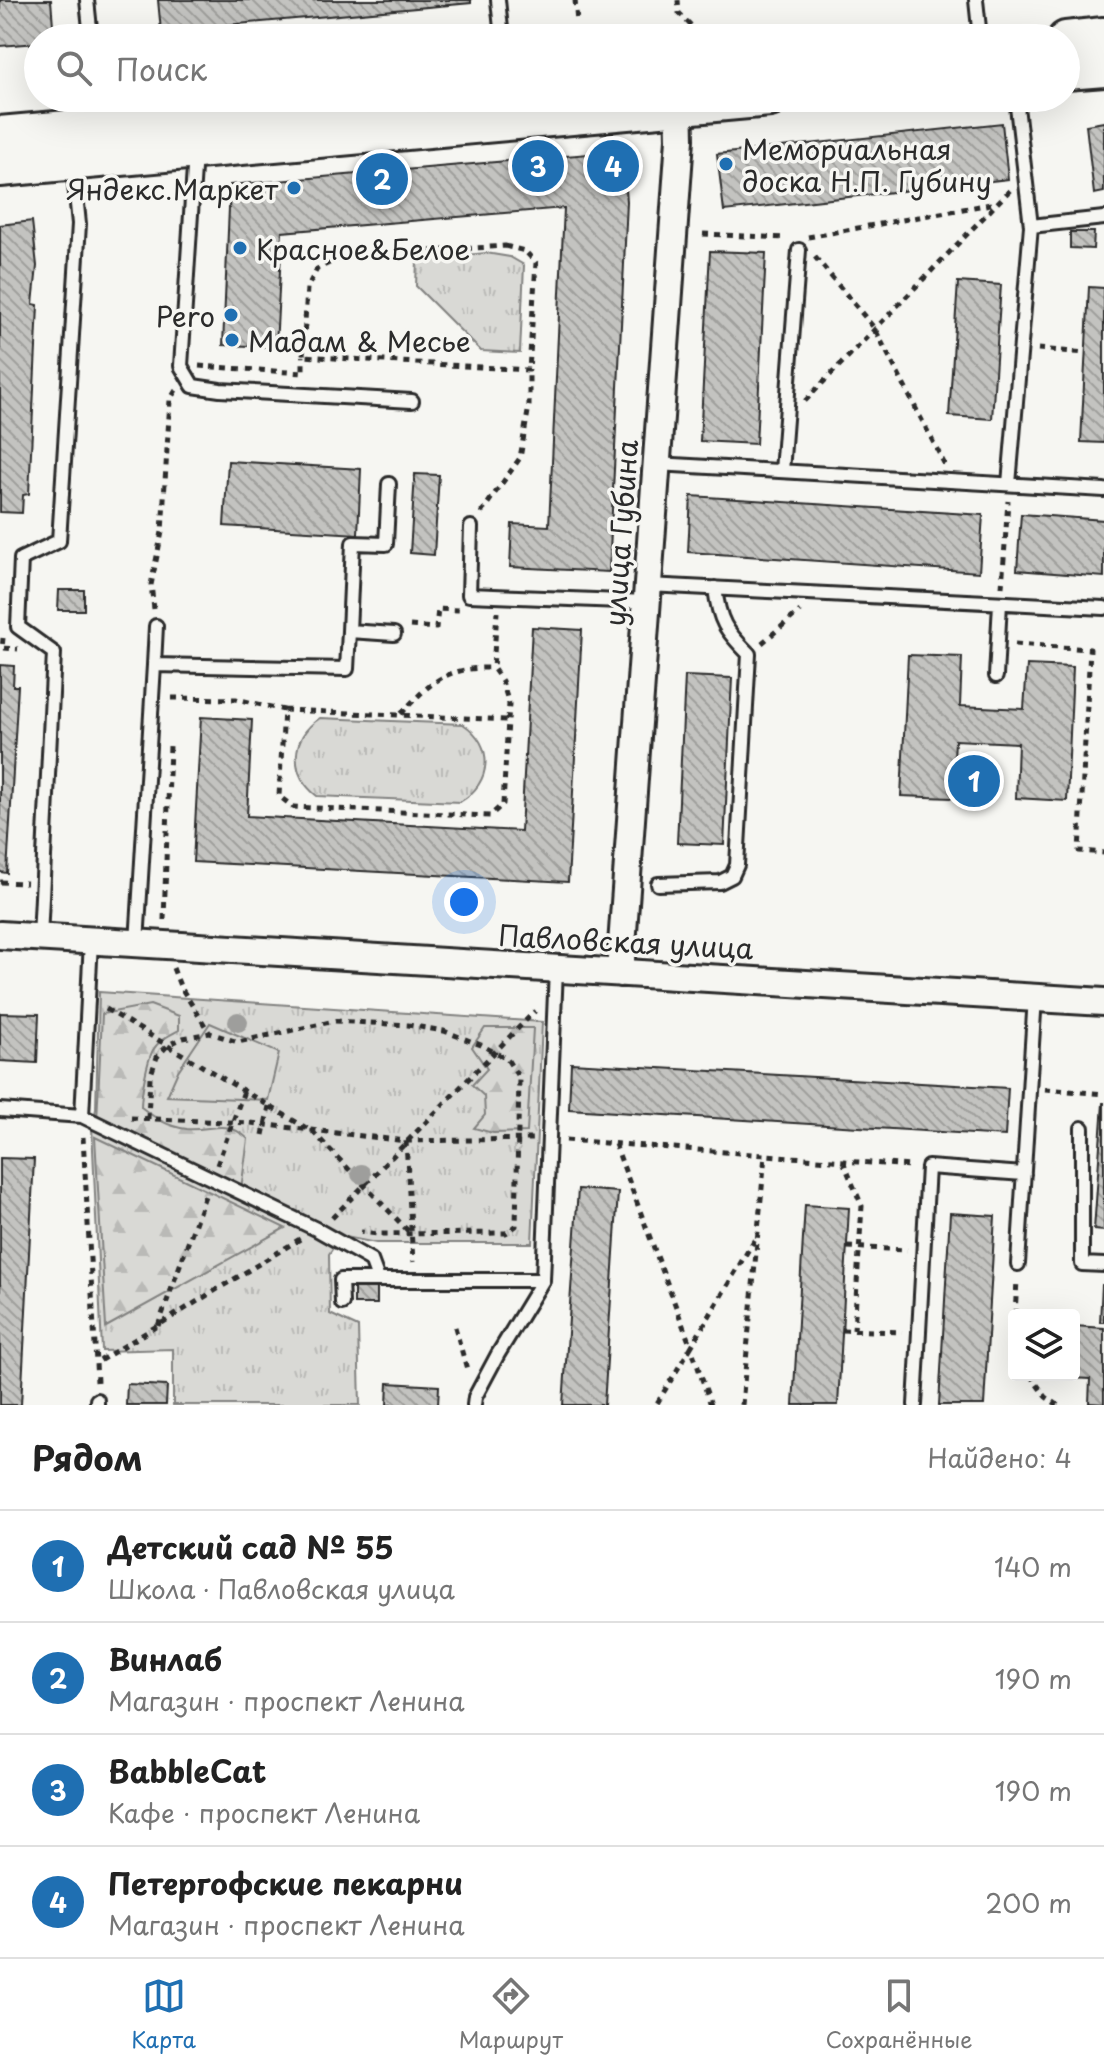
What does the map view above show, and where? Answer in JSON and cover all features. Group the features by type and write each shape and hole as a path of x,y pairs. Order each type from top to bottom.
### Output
{"main road":[{"path":"1080,39 1104,36"},
{"path":"1080,70 1104,68"},
{"path":"0,135 98,112"},
{"path":"0,168 578,112"}],"street":[{"name":"улица Губина","path":"620,973 680,139 679,112"},
{"name":"Павловская улица","path":"0,935 137,943 556,979 620,973 1104,1002"}],"lane":[{"path":"87,0 90,24"},
{"path":"498,0 501,24"},
{"path":"976,0 979,24"},
{"path":"1009,484 1031,226 1017,112"},
{"path":"196,150 181,366 193,386 412,401"},
{"path":"40,938 54,653 18,627 20,572 21,559 59,541 79,224 73,161"},
{"path":"1031,226 1104,218"},
{"path":"782,471 799,244"},
{"path":"657,464 1104,490"},
{"path":"154,665 347,669 353,543 386,544 389,484"},
{"path":"471,527 469,595 647,594 715,588 1104,608"},
{"path":"658,884 720,882 732,876 737,865 749,654 732,637 718,615 715,588"},
{"path":"996,676 1000,603"},
{"path":"137,943 156,626"},
{"path":"349,631 394,634"},
{"path":"82,1116 91,941"},
{"path":"475,1401 498,1354 543,1280 556,979"},
{"path":"1018,1264 1035,997"},
{"path":"0,1110 82,1116 316,1229 371,1260 378,1279"},
{"path":"1082,1128 1082,1264 1104,1265"},
{"path":"915,1405 928,1167 1024,1174"},
{"path":"342,1303 341,1280 543,1280"}],"path":[{"path":"577,22 576,3 583,0"},
{"path":"677,1 679,13 690,24"},
{"path":"786,421 1024,174"},
{"path":"703,234 799,244 996,203"},
{"path":"799,244 875,329 953,481"},
{"path":"199,351 198,366 303,373 307,288 317,269 342,257 505,246 525,251 536,263 529,406 520,458 471,527"},
{"path":"1021,349 1085,353"},
{"path":"303,356 529,370"},
{"path":"156,626 151,585 162,532 170,400 187,375"},
{"path":"1000,603 1009,484"},
{"path":"749,654 822,592"},
{"path":"408,626 436,628 438,609 467,610"},
{"path":"482,611 513,612"},
{"path":"284,710 279,796 293,807 490,816 503,804 509,704 502,681 493,668 497,611"},
{"path":"998,643 1090,649 1079,851 1104,853"},
{"path":"175,665 172,698 236,699 284,710 508,720"},
{"path":"400,715 422,690 447,675 468,668 493,668"},
{"path":"164,904 170,746"},
{"path":"0,882 28,883"},
{"path":"338,1226 327,1222 494,1053 556,979"},
{"path":"88,998 313,1132 411,1234"},
{"path":"148,1119 150,1077 157,1057 168,1045 183,1038 210,1033 238,1042 335,1021 408,1025 457,1036 507,1059 519,1078 516,1226 513,1230 506,1233 411,1234 349,1230"},
{"path":"1030,1088 1104,1094"},
{"path":"158,1326 244,1091"},
{"path":"263,1135 269,1106"},
{"path":"97,1402 82,1116 264,1125 406,1141 550,1139 928,1167"},
{"path":"406,1141 414,1279"},
{"path":"615,1144 711,1405"},
{"path":"742,1405 765,1155"},
{"path":"843,1161 862,1206 854,1330"},
{"path":"96,1363 316,1229"},
{"path":"656,1405 758,1232"},
{"path":"847,1247 923,1251"},
{"path":"1015,1309 1018,1264"},
{"path":"455,1327 475,1401"},
{"path":"842,1330 919,1333"},
{"path":"1034,1381 1046,1397 1058,1405"}],"green space":[{"path":"486,253 510,257 524,265 520,353 481,351 416,286 417,260"},
{"path":"320,718 463,724 481,742 486,764 483,775 471,794 460,802 317,796 301,777 297,756 303,736"},
{"path":"99,992 542,1022 532,1243 376,1243 341,1236 329,1254 330,1314 358,1327 360,1405 173,1405 173,1349 102,1351 92,1127 96,1109"},
{"path":"150,1005 179,1016 179,1030 153,1050 141,1107 174,1126 187,1129 226,1127 248,1139 241,1189 97,1121 102,1014"},
{"path":"210,1023 279,1053 268,1100 167,1096 178,1071"},
{"path":"485,1028 533,1028 527,1132 493,1133 474,1128 485,1115 484,1096 472,1085 487,1069 472,1047"},
{"path":"95,1137 285,1228 106,1327"}],"building":[{"path":"0,0 51,0 53,24 24,24 24,44 0,46"},
{"path":"158,0 471,0 471,3 238,24 160,24"},
{"path":"1104,122 1104,192 1094,194 1086,125"},
{"path":"1002,123 1008,179 724,211 717,154"},
{"path":"623,151 627,202 609,572 510,567 512,524 549,526 564,208 282,232 276,347 223,345 230,185"},
{"path":"32,221 37,266 33,304 38,305 29,494 23,495 22,513 0,512 0,225"},
{"path":"1070,232 1094,232 1093,249 1070,248"},
{"path":"710,251 766,253 756,444 700,441"},
{"path":"958,282 1001,285 992,419 949,416"},
{"path":"1089,287 1104,288 1104,443 1081,442"},
{"path":"228,461 361,469 358,534 224,526"},
{"path":"415,474 439,475 434,555 410,553"},
{"path":"691,496 983,515 979,572 688,552"},
{"path":"1021,514 1104,520 1104,577 1017,570"},
{"path":"59,590 84,590 84,610 58,610"},
{"path":"532,627 582,630 568,882 193,862 201,717 252,720 247,816 521,831"},
{"path":"908,655 962,657 960,706 1024,709 1027,665 1073,667 1067,801 1016,798 1018,743 955,740 952,798 901,796"},
{"path":"0,665 14,666 13,686 18,686 7,873 0,872"},
{"path":"685,676 732,678 724,845 677,843"},
{"path":"0,1013 39,1014 37,1063 0,1061"},
{"path":"571,1063 1008,1088 1005,1136 569,1109"},
{"path":"1104,1103 1104,1231 1094,1230"},
{"path":"0,1158 34,1159 21,1405 0,1405"},
{"path":"578,1189 618,1192 604,1405 563,1405"},
{"path":"805,1205 849,1208 838,1405 793,1405"},
{"path":"950,1213 995,1216 984,1405 939,1405"},
{"path":"1102,1285 1104,1322 1100,1322"},
{"path":"354,1286 377,1286 377,1304 354,1304"},
{"path":"1080,1326 1104,1328 1104,1404 1089,1403 1090,1379 1080,1378"},
{"path":"388,1383 439,1386 438,1405 387,1405"},
{"path":"127,1384 167,1386 166,1405 126,1405"}],"place":[{"name":"Мемориальная доска Н.П. Губину","path":"726,164"},
{"name":"BabbleCat","path":"538,166"},
{"name":"Петергофские пекарни","path":"613,166"},
{"name":"Винлаб","path":"382,179"},
{"name":"Яндекс.Маркет","path":"294,188"},
{"name":"Красное&Белое","path":"240,248"},
{"name":"Pero","path":"231,315"},
{"name":"Мадам & Месье","path":"232,340"},
{"name":"Детский сад № 55","path":"974,781"}]}
